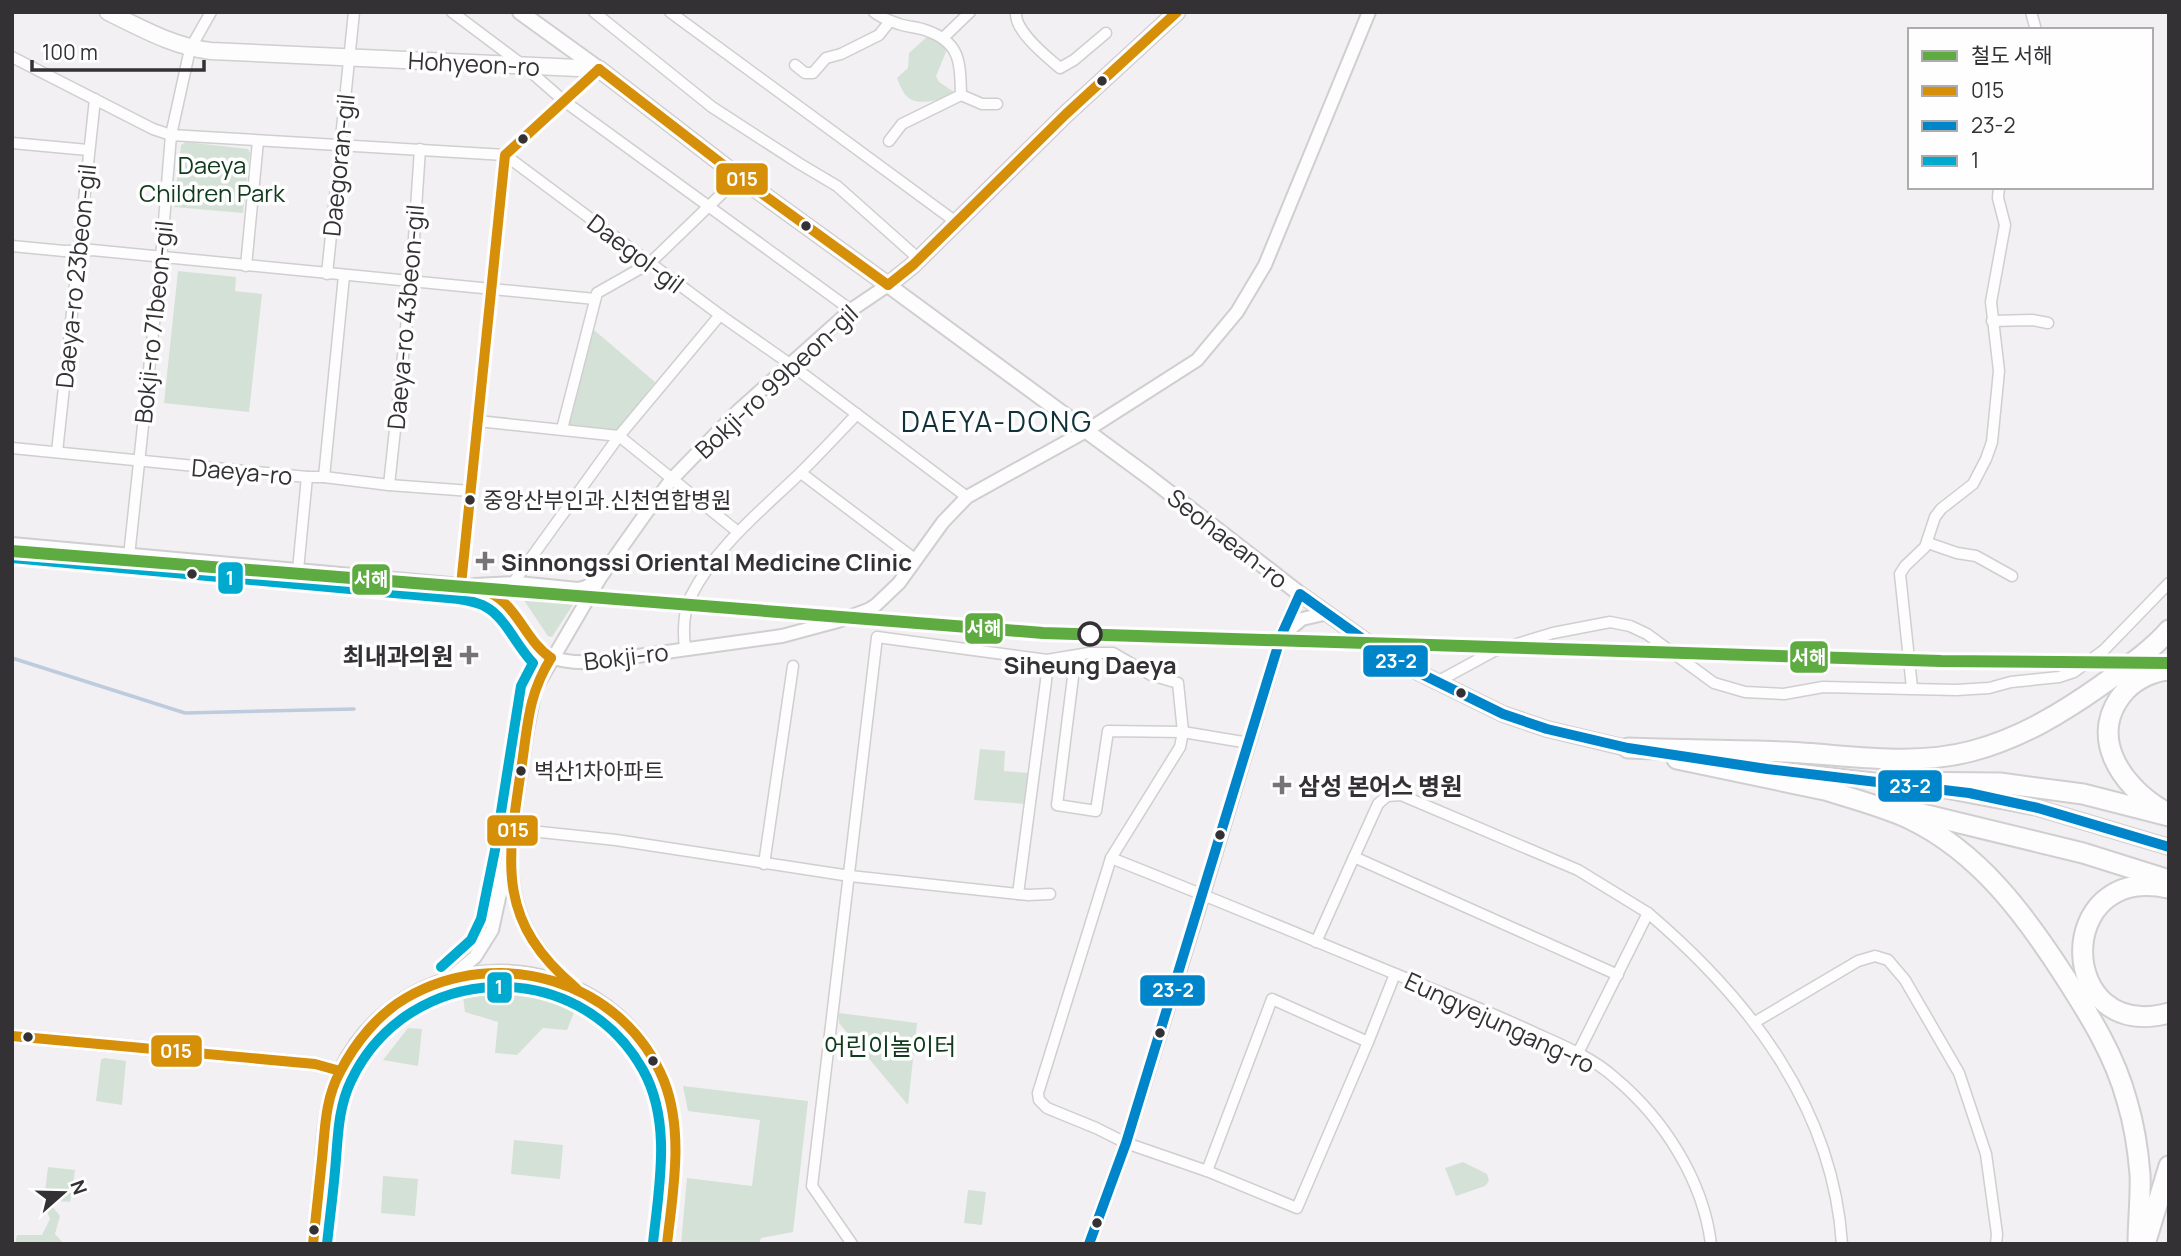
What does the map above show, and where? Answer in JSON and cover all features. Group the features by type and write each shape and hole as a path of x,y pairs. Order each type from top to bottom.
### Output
{"highway":[{"path":"1628,748 1786,752 1898,759 1937,758 1970,752 2032,730 2055,716 2127,666 2169,630"},
{"path":"2169,670 2145,676 2130,686 2111,713 2108,729 2109,748 2126,781 2169,815"},
{"path":"1628,748 1829,790 2083,853 2169,880"},
{"path":"1888,782 2000,783 2083,794 2169,815"},
{"path":"1829,790 1910,820 1943,840 1975,864 2010,899 2043,943 2110,1052 2127,1100 2140,1175 2138,1244"},
{"path":"2169,888 2141,885 2111,896 2098,907 2088,922 2082,939 2081,955 2084,973 2093,989 2108,1006 2141,1017 2169,1013"},
{"path":"2145,1244 2169,1166"}],"main road":[{"name":"Hohyeon-ro","path":"108,12 190,48 598,69"},
{"name":"Seohaean-ro","path":"520,12 1391,659 1503,714 1547,729 1628,748 1969,793 2038,808 2169,847"},
{"path":"888,285 919,259 1066,114 1177,12"}],"street":[{"name":"Bokji-ro 71beon-gil","path":"129,556 172,135 190,48 211,12"},
{"path":"349,57 354,12"},
{"path":"452,12 524,66 564,101 851,310"},
{"path":"594,12 712,107 837,186 919,259"},
{"path":"670,12 956,222"},
{"path":"874,12 890,21 944,37 954,50 960,68 961,95"},
{"path":"944,37 970,12"},
{"path":"1016,12 1017,24 1060,68 1074,60 1106,33"},
{"name":"Bokji-ro","path":"12,544 461,585 499,598 534,646 551,658 564,662 594,662 782,636 867,610 900,583 943,522 967,497 1086,431 1198,360 1237,312 1265,265 1369,12"},
{"path":"795,65 805,73 813,73 826,58 841,54 879,35 890,21"},
{"path":"12,57 153,130 172,135 505,155"},
{"name":"Daegoran-gil","path":"327,274 349,57"},
{"path":"598,69 505,155 461,585 513,583 578,589 600,578"},
{"path":"889,141 902,124 961,95 982,104 997,104"},
{"name":"Daeya-ro 23beon-gil","path":"57,452 95,99"},
{"path":"246,266 258,141"},
{"path":"12,143 88,150"},
{"name":"Daeya-ro 43beon-gil","path":"389,485 411,282 420,149"},
{"name":"Daegol-gil","path":"505,155 967,497"},
{"path":"562,429 597,293 650,263 739,177"},
{"path":"1912,688 1899,578 1905,566 1928,543 1929,532 1941,509 1973,484 1992,442 1999,372 1992,321 1992,286 2005,225 1998,189"},
{"path":"12,246 595,299"},
{"path":"324,477 344,276"},
{"name":"Bokji-ro 99beon-gil","path":"509,852 535,689 600,578 672,480 738,411 851,310 888,285"},
{"path":"513,583 619,436 720,315"},
{"path":"1992,321 2032,320 2048,323"},
{"name":"Bokji-ro","path":"685,648 683,628 690,598 708,568 738,532 801,473 857,414"},
{"path":"478,421 619,436 738,532"},
{"name":"Daeya-ro","path":"12,448 471,491"},
{"path":"801,473 916,560"},
{"path":"298,570 307,477"},
{"path":"1928,543 1956,553 1976,556 2012,576"},
{"path":"1437,682 1494,651 1553,633 1610,622 1630,626 1647,634 1704,678 1732,690 1773,695 1823,687 1976,690 2011,682 2067,675 2084,666 2105,650 2169,583"},
{"path":"1089,1244 1126,1143 1281,636 1300,594"},
{"path":"1281,636 1302,620 1328,614"},
{"path":"852,1244 812,1186 877,637 1047,660 1089,653 1113,653 1151,675 1178,683 1183,732 1181,747 1111,858 1038,1097 1046,1108 1097,1128 1126,1143 1207,1171 1297,1208 1395,974"},
{"path":"1018,894 1047,660"},
{"path":"764,864 793,666"},
{"path":"1074,669 1057,805 1096,811 1108,730 1183,732 1249,743"},
{"path":"1316,942 1378,804 1387,796 1401,795 1578,870 1648,914 1681,941 1755,1022 1808,1108 1827,1158 1837,1199 1842,1244"},
{"path":"512,829 615,840 850,876 1018,894 1049,894"},
{"path":"450,978 475,957 489,937 509,852"},
{"path":"509,852 516,901 529,936 540,953 574,987"},
{"path":"1354,857 1618,975"},
{"name":"Eungyejungang-ro","path":"1111,858 1508,1020 1578,1053 1614,1077 1640,1101 1666,1134 1687,1168 1702,1201 1711,1244"},
{"path":"1578,1053 1648,914"},
{"path":"1755,1022 1858,961 1875,956 1888,960 1905,979 1959,1073 1986,1154 1996,1244"},
{"path":"313,1244 325,1117 340,1071 360,1039 388,1009 424,987 476,972 512,971 548,977 574,987 598,1001 622,1020 641,1043 659,1072 671,1107 676,1139 667,1244"},
{"path":"1207,1171 1272,999 1368,1042"},
{"path":"12,1036 315,1063 340,1071"}],"green space":[{"path":"928,36 948,47 936,76 939,82 954,92 941,99 918,101 906,95 897,78 908,68 909,53"},
{"name":"Daeya Children Park","path":"186,142 248,149 250,153 243,213 174,207 181,145"},
{"path":"178,271 236,277 235,291 262,294 249,412 164,403"},
{"path":"594,330 655,382 618,430 567,426 566,423"},
{"path":"517,590 578,597 552,637 548,636"},
{"path":"980,749 1005,751 1004,771 1029,773 1027,804 974,800"},
{"path":"491,984 534,988 577,1005 567,1030 543,1028 517,1055 495,1053 498,1022 465,1012 462,989"},
{"name":"어린이놀이터","path":"839,1013 917,1023 908,1105 839,1023"},
{"path":"408,1028 422,1029 418,1066 383,1060"},
{"path":"104,1058 126,1061 122,1105 96,1101 101,1060"},
{"path":"683,1086 808,1101 793,1232 761,1238 759,1244 681,1244 687,1178 752,1186 760,1120 688,1111"},
{"path":"514,1140 563,1145 560,1179 511,1174"},
{"path":"1463,1162 1487,1174 1489,1181 1485,1186 1456,1196 1445,1168"},
{"path":"48,1167 75,1170 70,1202 44,1200"},
{"path":"383,1176 418,1179 415,1216 381,1213"},
{"path":"968,1190 986,1192 982,1225 964,1223"},
{"path":"52,1206 60,1216 55,1234 64,1244 15,1244 17,1235 42,1235 50,1219 46,1209"}],"waterway":[{"path":"12,658 185,713 354,709"}],"rail line":[{"name":"서해","path":"12,551 1043,633 1941,661 2169,663"}],"transit line":[{"name":"015","path":"888,285 913,265 1066,114 1177,12"},
{"name":"015","path":"599,69 739,177 888,285"},
{"name":"015","path":"461,585 505,155 599,69"},
{"name":"1","path":"12,558 459,599 480,604 493,612 533,663 521,686 495,850 481,919 471,940 441,967"},
{"name":"015","path":"461,585 486,591 503,601 535,644 551,658"},
{"name":"23-2","path":"1089,1244 1126,1143 1281,636 1300,594 1391,659 1503,714 1547,729 1628,748 1767,769 1969,793 2038,808 2169,847"},
{"name":"015","path":"551,658 537,686 530,712 512,834 513,889 520,914 532,939 550,963 576,988"},
{"name":"015","path":"313,1244 329,1104 335,1082 353,1050 377,1021 406,998 442,982 479,974 517,974 554,981 589,996 619,1018 645,1046 664,1081 674,1121 674,1183 667,1244"},
{"name":"1","path":"327,1244 340,1120 351,1081 377,1041 412,1012 451,994 494,987 537,991 578,1006 614,1032 643,1070 658,1111 660,1133 660,1177 653,1243"},
{"name":"015","path":"12,1036 315,1064 340,1071"}],"place":[{"name":"중앙산부인과.신천연합병원","path":"470,500"},
{"name":"Sinnongssi Oriental Medicine Clinic","path":"485,561"},
{"name":"Siheung Daeya","path":"1090,634"},
{"name":"최내과의원","path":"469,655"},
{"name":"벽산1차아파트","path":"521,771"},
{"name":"삼성 본어스 병원","path":"1282,785"}],"district":[{"name":"DAEYA-DONG","path":"997,421"}]}
